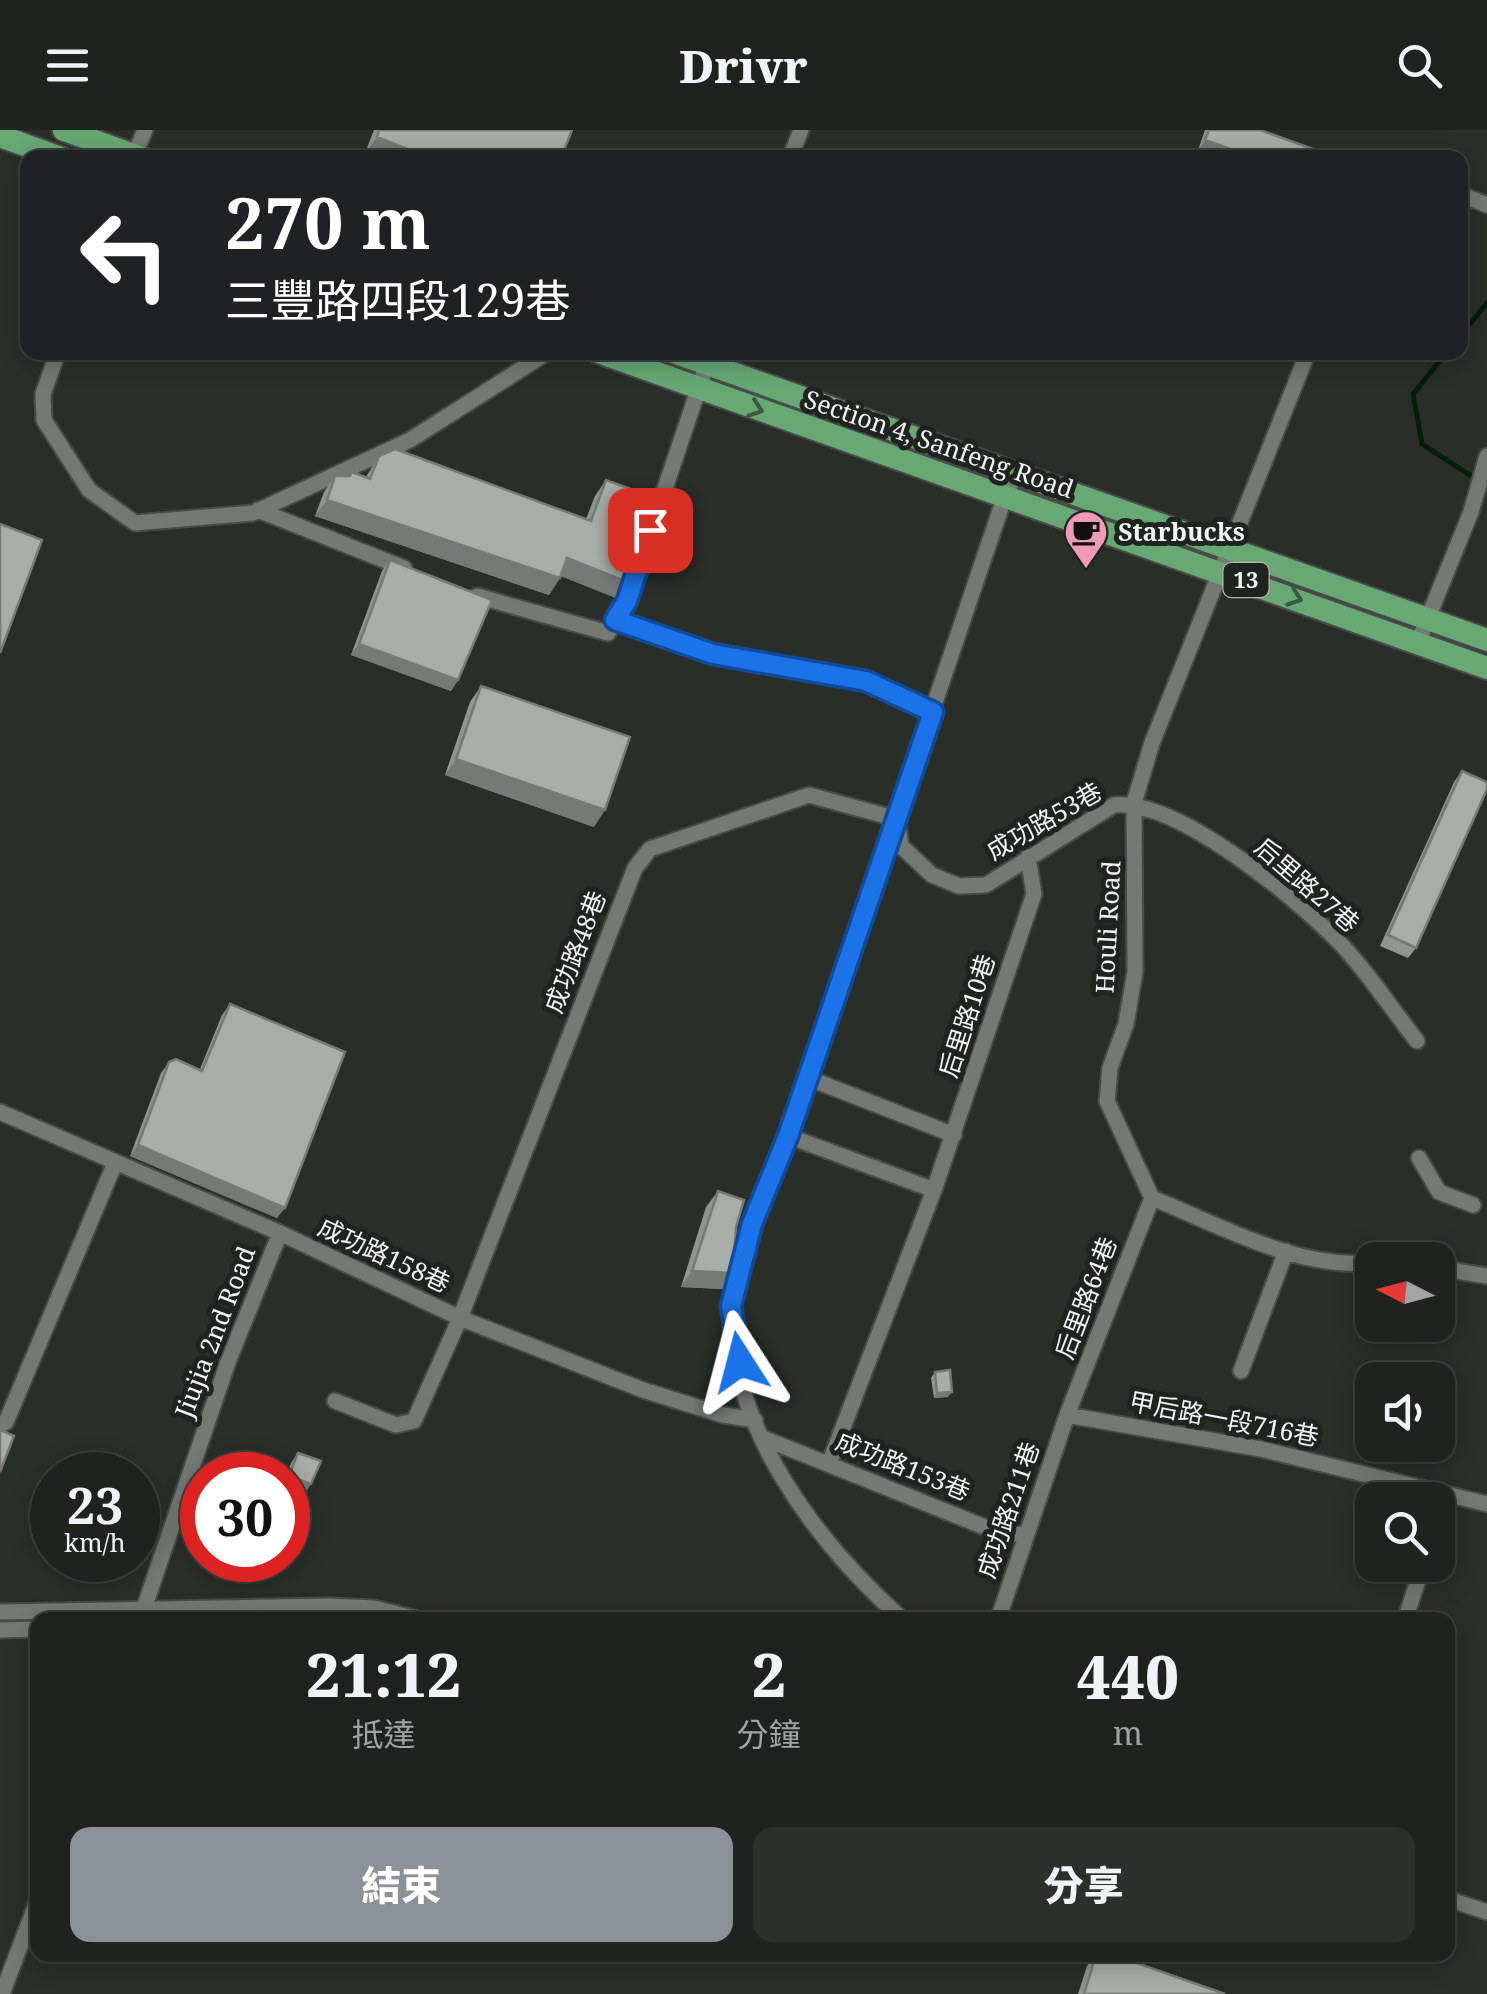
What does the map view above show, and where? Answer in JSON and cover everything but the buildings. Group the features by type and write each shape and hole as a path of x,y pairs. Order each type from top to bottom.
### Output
{"main road":[{"path":"64,130 120,150"},
{"path":"0,136 39,150"},
{"name":"Section 4, Sanfeng Road","path":"619,360 697,389 1010,485 1226,560 1428,618 1487,640"},
{"name":"Section 4, Sanfeng Road","path":"713,360 1010,485"},
{"name":"Section 4, Sanfeng Road","path":"1226,560 1487,668"}],"street":[{"path":"55,360 42,394 44,420 89,490 134,523 258,510 410,440 535,360"},
{"path":"468,593 608,633 627,601 707,360"},
{"name":"Houli Road","path":"1152,1198 1106,1101 1110,1068 1126,1024 1135,972 1134,803 1152,743 1305,360"},
{"path":"1419,640 1471,512 1487,456"},
{"path":"895,1612 828,1542 763,1438 754,1420 734,1340 731,1306 752,1224 788,1136 1010,485"},
{"path":"258,510 415,573"},
{"path":"615,620 713,654 866,681 933,712"},
{"name":"成功路48巷","path":"335,1401 396,1425 414,1421 460,1318 634,868 650,848 808,795 897,818"},
{"name":"成功路53巷","path":"897,818 902,846 932,875 960,886 986,885 1114,805 1134,803"},
{"name":"后里路27巷","path":"1134,803 1213,840 1278,887 1337,940 1417,1041"},
{"name":"后里路10巷","path":"829,1464 934,1190 1034,894 1028,857"},
{"path":"808,1078 954,1134"},
{"name":"成功路158巷","path":"0,1112 280,1233 460,1318 643,1390 723,1415 754,1420"},
{"path":"788,1136 934,1190"},
{"path":"1419,1158 1439,1192 1473,1205"},
{"path":"0,1426 6,1422 115,1164"},
{"path":"1152,1198 1286,1252 1336,1266 1355,1264"},
{"name":"后里路64巷","path":"1067,1415 1152,1198"},
{"name":"Jiujia 2nd Road","path":"141,1612 280,1233"},
{"path":"1241,1371 1286,1252"},
{"path":"1455,1271 1487,1276"},
{"name":"甲后路一段716巷","path":"1067,1415 1262,1449 1398,1482"},
{"name":"成功路211巷","path":"1000,1612 1067,1415"},
{"name":"成功路153巷","path":"763,1438 998,1532 1024,1534"},
{"name":"甲后路一段716巷","path":"1455,1496 1487,1504"},
{"path":"1408,1612 1418,1582"},
{"path":"187,1612 328,1606 390,1612"},
{"path":"0,1612 30,1612"},
{"path":"0,1630 30,1630"},
{"path":"1455,1901 1487,1912"},
{"path":"2,1994 30,1920"}],"waterway":[{"path":"1468,326 1487,303"},
{"path":"1441,360 1413,394 1422,444 1487,486"},
{"path":"0,1620 30,1620"}],"place":[{"name":"Starbucks","path":"1086,570"}],"route":[{"path":"650,530 627,601 615,620 713,654 793,664 866,681 933,712 788,1136 752,1224 731,1306 740,1362"}]}
